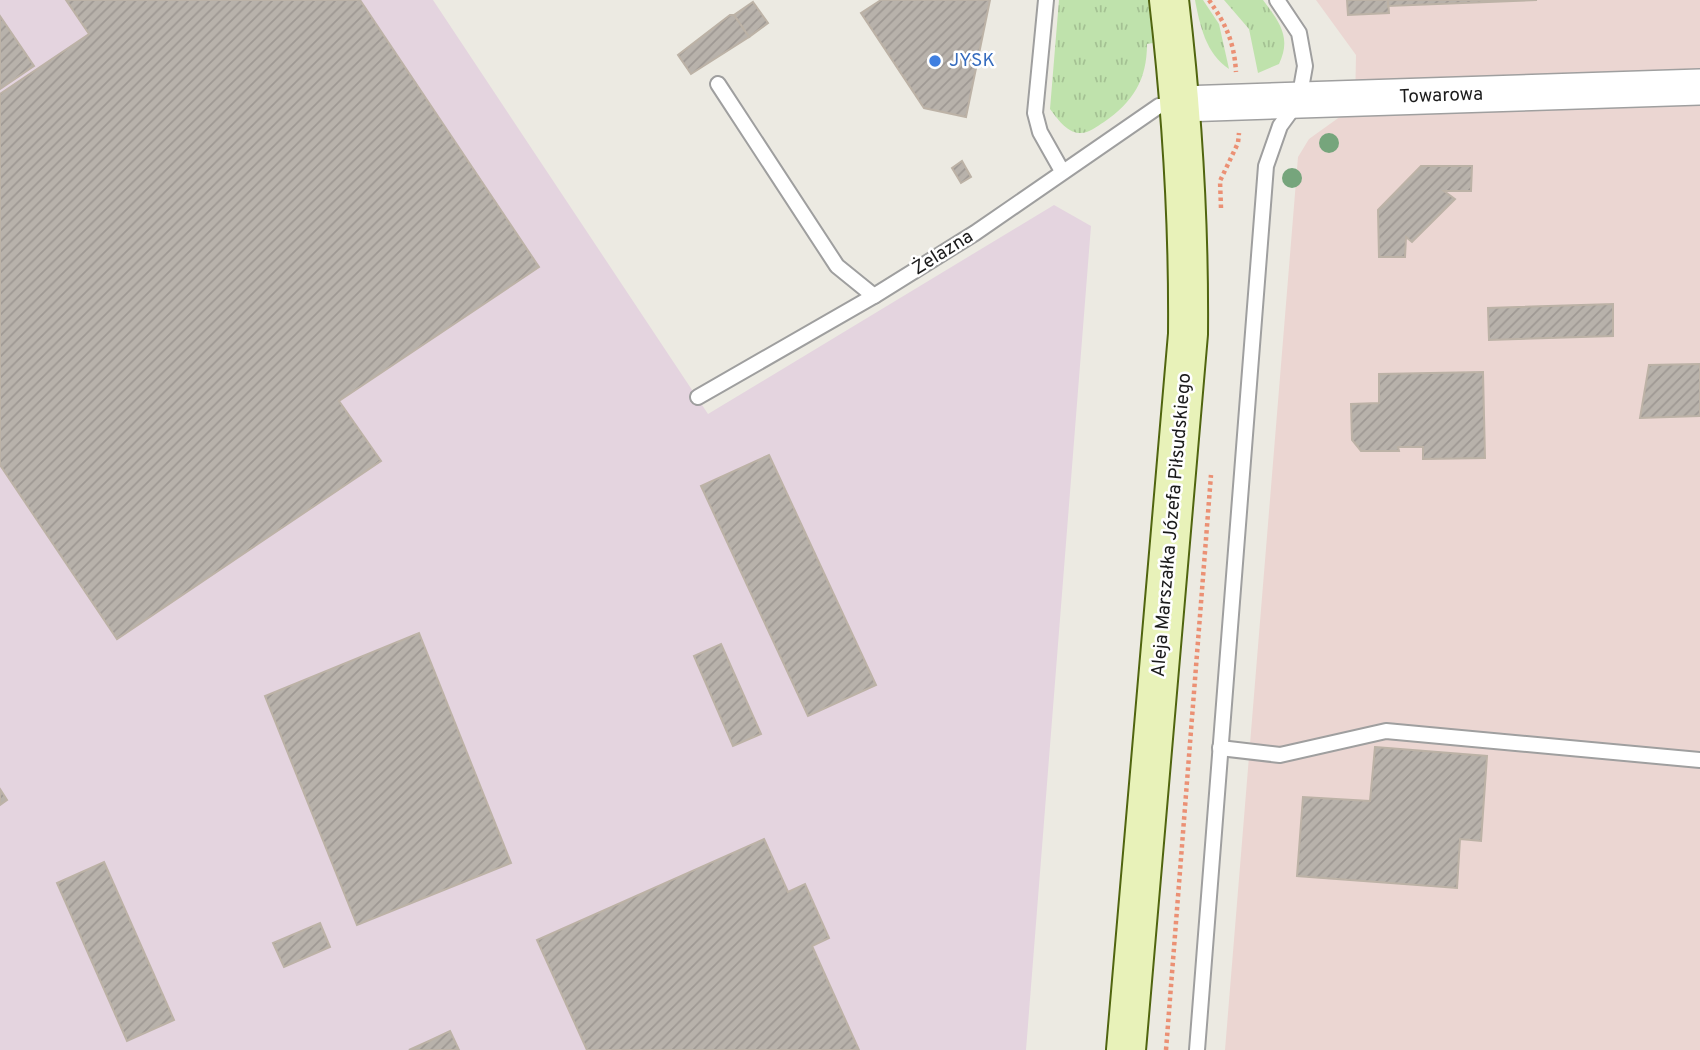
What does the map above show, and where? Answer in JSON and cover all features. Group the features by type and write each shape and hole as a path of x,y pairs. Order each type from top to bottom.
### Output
{"main road":[{"name":"Aleja Marszałka Józefa Piłsudskiego","path":"1126,1050 1188,334 1189,260 1181,104 1169,0"}],"street":[{"name":"Towarowa","path":"1181,104 1700,88"}],"lane":[{"path":"1046,0 1035,113 1040,132 1062,171"},
{"path":"1197,1050 1266,166 1280,126 1299,100 1305,66 1299,33 1277,0"},
{"path":"718,84 837,266 874,296"},
{"name":"Żelazna","path":"698,397 874,296 975,233 1159,106 1181,104"},
{"path":"1220,748 1280,755 1386,731 1700,760"}],"path":[{"path":"1209,0 1231,36 1236,72"}],"shaded area":[{"path":"0,0 433,0 708,414 1054,205 1091,226 1026,1050 0,1050"},
{"path":"1316,0 1700,0 1700,1050 1225,1050 1298,157 1309,139 1355,106 1356,55"}],"green space":[{"path":"1059,0 1148,0 1153,43 1147,44 1141,79 1123,106 1092,130 1082,133 1066,127 1050,109"},
{"path":"1195,0 1203,0 1219,24 1229,69 1209,47"},
{"path":"1224,0 1263,0 1279,23 1284,38 1279,64 1258,73 1249,29"}],"building":[{"path":"66,0 360,0 539,267 339,401 381,461 117,639 0,465 0,94 89,34"},
{"name":"JYSK","path":"881,0 990,0 966,117 924,108 861,13"},
{"path":"1347,0 1388,0 1389,13 1348,15"},
{"path":"1388,0 1537,0 1388,6"},
{"path":"753,2 768,23 749,37 734,15"},
{"path":"730,15 734,15 749,37 691,74 678,55"},
{"path":"0,16 34,66 0,89"},
{"path":"962,161 971,177 961,183 952,168"},
{"path":"1421,166 1472,166 1471,191 1444,191 1455,199 1412,242 1406,237 1405,257 1379,257 1378,210"},
{"path":"1613,304 1613,336 1489,340 1488,308"},
{"path":"1700,364 1700,416 1640,418 1649,365"},
{"path":"1483,372 1485,458 1423,459 1423,447 1398,447 1399,451 1361,451 1352,440 1351,404 1379,403 1379,374"},
{"path":"769,455 876,685 808,716 701,486"},
{"path":"419,633 511,863 357,925 265,696"},
{"path":"721,644 761,734 733,746 694,656"},
{"path":"1375,747 1487,756 1481,841 1460,839 1457,888 1297,876 1303,797 1370,801"},
{"path":"0,789 7,800 0,805"},
{"path":"764,839 788,892 805,884 829,938 812,946 859,1050 587,1050 537,940"},
{"path":"104,862 174,1020 127,1041 57,883"},
{"path":"320,923 330,947 284,967 273,943"},
{"path":"450,1031 459,1050 409,1050 429,1041"}],"place":[{"name":"JYSK","path":"935,61"}]}
